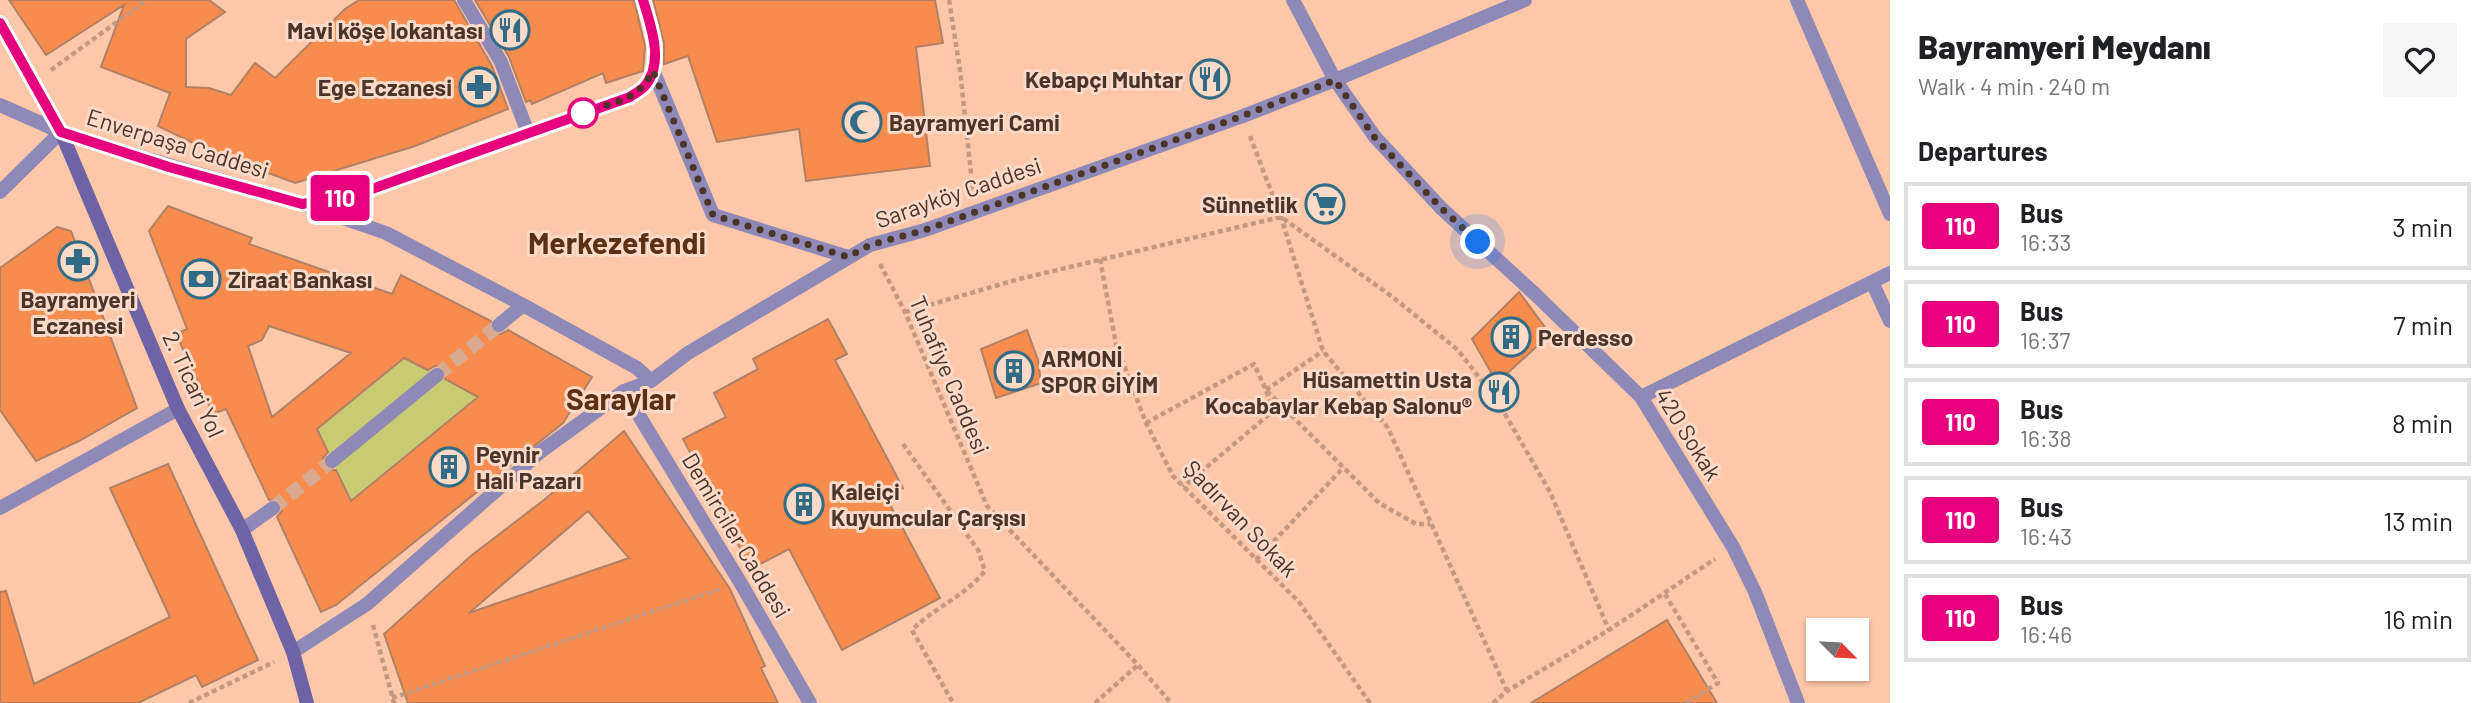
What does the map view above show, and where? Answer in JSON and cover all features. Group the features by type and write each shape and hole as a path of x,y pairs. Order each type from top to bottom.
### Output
{"main road":[{"name":"2. Ticari Yol","path":"0,23 61,132 178,409 242,530 293,652 307,703"}],"street":[{"path":"464,0 500,62 528,133"},
{"path":"643,0 654,41 653,71 713,215 848,257"},
{"name":"420 Sokak","path":"1293,0 1335,80 1375,138 1441,208 1641,397 1732,547 1755,592 1798,703"},
{"name":"Sarayköy Caddesi","path":"293,652 367,604 540,452 624,391 651,381 688,353 870,245 925,230 1242,116 1525,0"},
{"path":"1797,0 1890,214"},
{"name":"Enverpaşa Caddesi","path":"0,105 61,132 169,167 302,204 355,195 630,97 644,87 653,71"},
{"path":"0,192 61,132"},
{"path":"302,204 386,233 523,304 637,368 651,381"},
{"path":"1641,397 1890,273"},
{"path":"1872,282 1890,321"},
{"path":"499,325 523,304"},
{"path":"332,461 437,375"},
{"name":"Demirciler Caddesi","path":"624,391 810,703"},
{"path":"0,508 178,409"},
{"path":"242,530 273,509"}],"path":[{"path":"33,83 147,0"},
{"path":"949,0 960,70 973,197"},
{"path":"1242,116 1282,216 1323,352 1388,428 1507,691"},
{"path":"905,312 1100,258 1282,216 1390,295 1458,350 1498,402 1550,492 1609,630"},
{"name":"Tuhafiye Caddesi","path":"870,245 905,312 987,506 1171,703"},
{"name":"Şadırvan Sokak","path":"1100,258 1116,344 1146,423 1172,476 1299,602 1370,703"},
{"path":"1266,390 1323,352"},
{"path":"1146,423 1254,364 1266,390 1272,412 1183,487"},
{"path":"1266,390 1379,503 1416,524 1431,524"},
{"path":"903,444 978,550 985,571 973,585 925,617 912,630 953,703"},
{"path":"1256,560 1343,467"},
{"path":"1493,703 1507,691 1665,594 1732,547"},
{"path":"367,604 393,701 740,582"},
{"path":"1665,594 1718,683 1686,703"},
{"path":"189,703 293,652"},
{"path":"1095,703 1138,665"}],"green space":[{"path":"404,358 478,397 351,501 317,429"}],"building":[{"path":"9,0 209,0 225,12 186,39 186,87 209,88 231,95 255,63 275,78 345,9 359,0 454,0 492,66 508,109 415,146 295,183 212,152 158,126 170,93 101,67 124,5 46,55"},
{"path":"475,0 634,0 645,46 643,71 606,83 603,73 532,104 530,100 526,102 509,57"},
{"path":"653,0 935,0 943,43 916,47 930,166 806,181 799,129 717,142 688,56 664,64 664,43"},
{"path":"168,206 252,238 249,244 392,294 401,275 491,321 490,327 495,334 508,330 592,377 563,423 336,605 321,612 277,517 282,511 281,503 276,499 269,500 226,409 213,414 176,334 187,329 149,231","holes":["269,326 351,353 272,417 248,346 262,340","404,358 428,370 441,366 446,373 445,379 478,397 351,501 336,470 324,467 323,458 328,452 317,429"]},
{"path":"57,227 71,231 137,408 79,441 36,461 0,410 0,268"},
{"name":"Perdesso","path":"1519,292 1550,334 1497,383 1472,339"},
{"path":"828,319 847,354 835,360 903,488 886,497 940,598 842,650 789,549 751,569 683,439 726,417 714,393 758,369 753,359"},
{"name":"ARMONİ SPOR GİYİM","path":"1027,330 1038,360 1041,383 996,398 981,349"},
{"path":"624,431 730,589 765,666 761,668 778,703 408,703 384,634 472,555 544,500","holes":["588,511 629,558 469,613"]},
{"path":"168,464 258,660 202,687 196,675 138,703 0,703 0,592 6,591 34,684 170,617 110,488"},
{"path":"1667,620 1717,703 1531,703"}],"tunnel":[{"path":"437,375 499,325"},
{"path":"273,508 332,461"}],"bus line":[{"name":"110","path":"0,23 61,132 169,167 302,204 355,195 630,97 644,87 653,71 654,41 643,0"}],"place":[{"name":"Mavi köşe lokantası","path":"510,30"},
{"name":"Kebapçı Muhtar","path":"1210,79"},
{"name":"Ege Eczanesi","path":"479,87"},
{"name":"Bayramyeri Cami","path":"862,122"},
{"name":"Sünnetlik","path":"1325,204"},
{"name":"Bayramyeri Eczanesi","path":"78,261"},
{"name":"Ziraat Bankası","path":"201,279"},
{"name":"Perdesso","path":"1511,337"},
{"name":"ARMONİ SPOR GİYİM","path":"1014,371"},
{"name":"Hüsamettin Usta Kocabaylar Kebap Salonu®","path":"1499,392"},
{"name":"Peynir Hali Pazarı","path":"449,467"},
{"name":"Kaleiçi Kuyumcular Çarşısı","path":"804,504"}],"district":[{"name":"Merkezefendi","path":"617,242"},
{"name":"Saraylar","path":"621,398"}],"route":[{"path":"583,113 630,97 644,87 653,71 713,215 848,257 870,245 925,230 1335,80 1375,138 1441,208 1478,242"}]}
